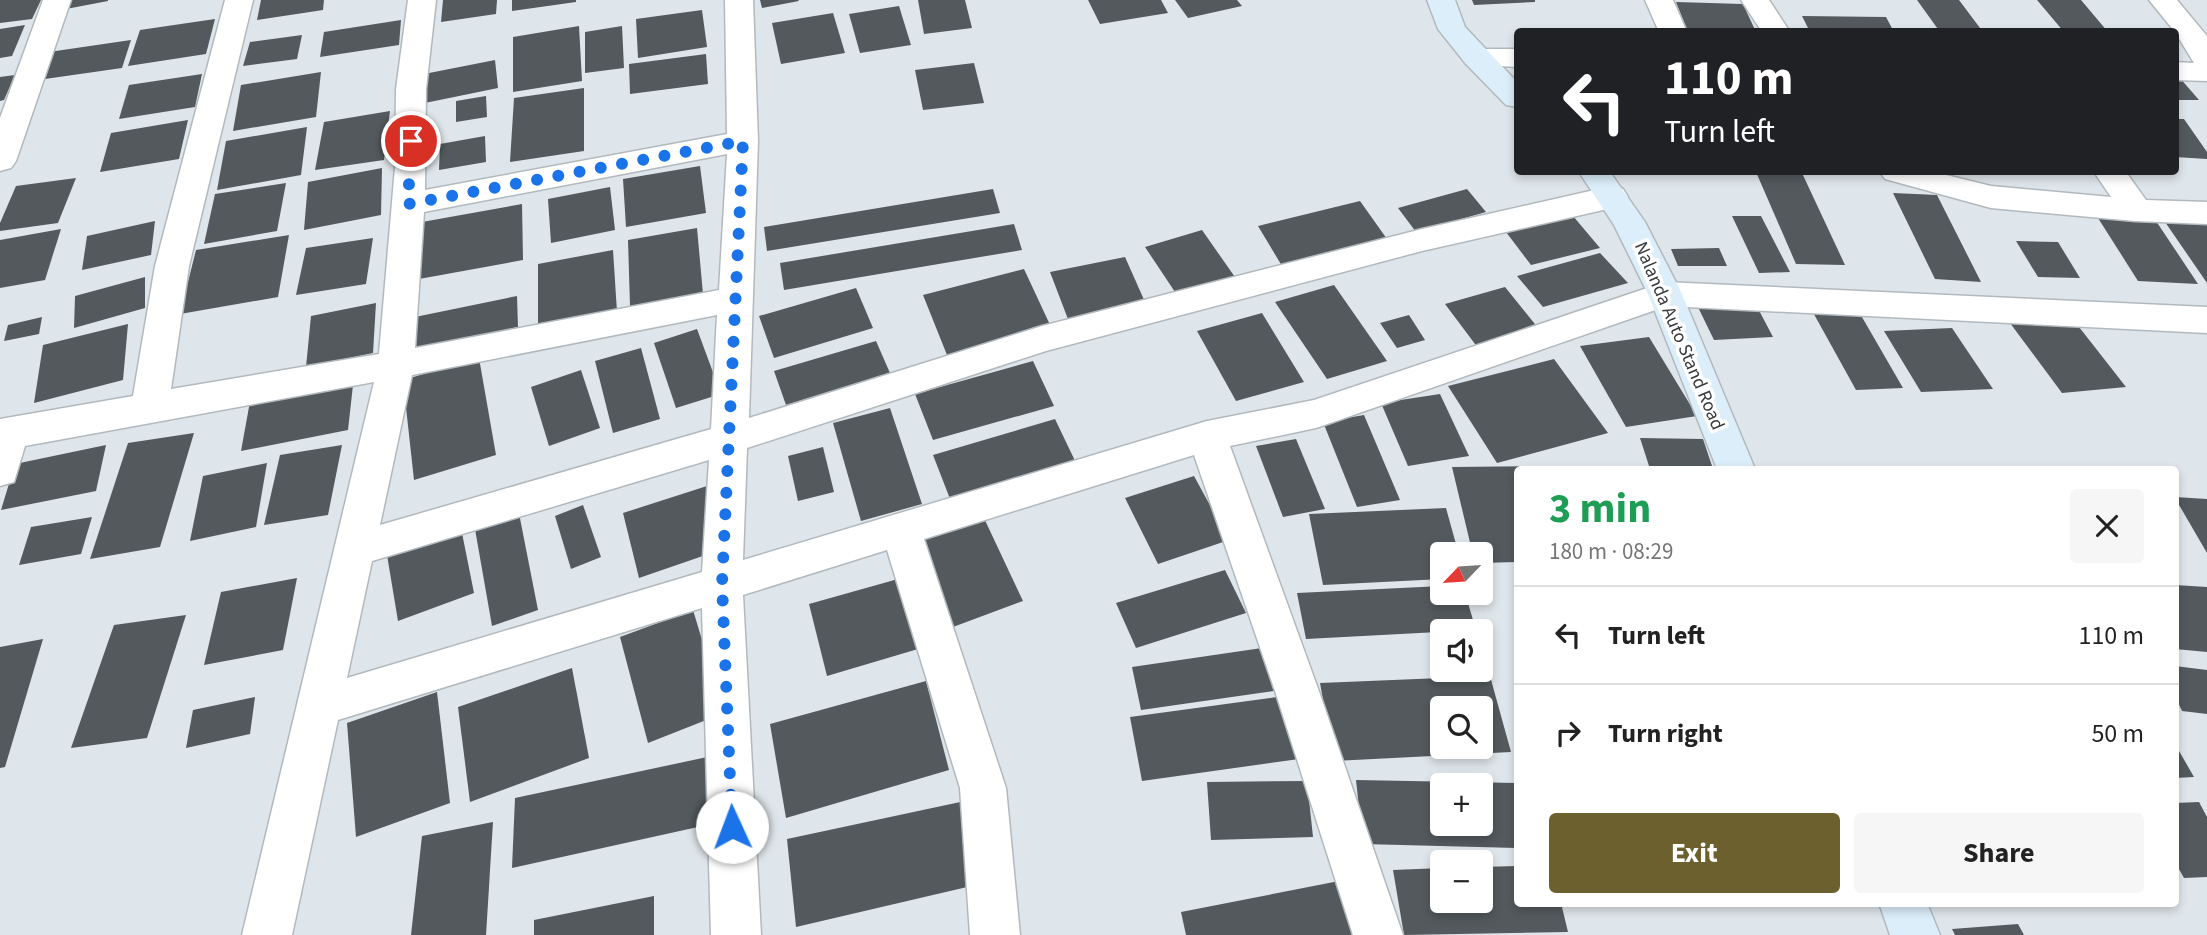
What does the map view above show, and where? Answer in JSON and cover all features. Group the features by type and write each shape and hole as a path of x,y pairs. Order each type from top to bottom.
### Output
{"street":[{"path":"0,161 57,0"},
{"path":"150,407 172,266 239,0"},
{"path":"267,935 396,365 411,167 411,89 422,0"},
{"path":"736,935 722,584 743,141 739,0"},
{"path":"1441,0 1452,29 1476,58 1514,94"},
{"path":"1660,0 1671,28"},
{"path":"1755,0 1773,28"},
{"path":"2163,0 2203,50 2207,61"},
{"path":"1476,58 1514,58"},
{"path":"2179,71 2207,72"},
{"path":"408,204 743,141"},
{"path":"1907,175 1991,197 2137,210 2207,213"},
{"path":"2112,175 2137,210"},
{"path":"355,549 728,439 1042,339 1422,240 1603,184"},
{"name":"Nalanda Auto Stand Road","path":"1603,184 1629,222 1665,294 1735,466"},
{"path":"319,706 1207,436 1316,414 1665,294 2207,320"},
{"path":"0,471 4,434 396,365 735,299"},
{"path":"1207,436 1299,696 1378,935"},
{"path":"901,530 983,788 995,935"},
{"path":"1904,907 1915,935"}],"building":[{"path":"0,0 41,0 32,19 0,23"},
{"path":"69,0 108,0 108,1 66,9"},
{"path":"261,0 324,0 323,10 257,20"},
{"path":"443,0 497,0 496,14 441,22"},
{"path":"512,0 576,0 576,2 512,11"},
{"path":"760,0 798,0 799,1 762,8"},
{"path":"918,0 965,0 972,28 924,34"},
{"path":"1088,0 1161,0 1168,13 1100,24"},
{"path":"1175,0 1237,0 1242,6 1188,18"},
{"path":"1472,0 1535,0 1535,2 1474,5"},
{"path":"1917,0 1959,0 1980,28 1937,28"},
{"path":"2037,0 2081,0 2105,28 2061,28"},
{"path":"1676,2 1743,4 1754,28 1686,28"},
{"path":"899,6 911,45 860,53 849,14"},
{"path":"702,10 707,47 638,58 636,19"},
{"path":"833,13 845,53 781,64 772,23"},
{"path":"1802,16 1886,17 1892,28 1808,28"},
{"path":"215,19 206,54 128,66 140,30"},
{"path":"401,20 399,45 320,57 324,32"},
{"path":"25,25 12,56 0,58 0,29"},
{"path":"579,26 582,81 513,92 513,37"},
{"path":"622,26 624,68 585,73 585,32"},
{"path":"302,35 297,59 243,66 250,42"},
{"path":"131,40 122,68 31,81 42,53"},
{"path":"706,54 708,84 630,94 629,64"},
{"path":"495,60 498,88 420,104 419,75"},
{"path":"974,63 984,103 923,110 915,70"},
{"path":"321,72 316,117 233,131 241,85"},
{"path":"202,74 195,107 119,119 129,85"},
{"path":"15,75 4,100 0,101 0,77"},
{"path":"2179,77 2199,100 2179,100"},
{"path":"584,88 584,151 510,162 514,98"},
{"path":"486,96 487,117 456,122 456,101"},
{"path":"390,111 384,160 315,170 324,122"},
{"path":"2179,119 2184,119 2207,152 2207,159 2179,157"},
{"path":"188,120 179,159 100,172 111,133"},
{"path":"307,127 301,175 217,190 226,141"},
{"path":"485,136 486,162 439,170 440,144"},
{"path":"700,166 706,213 626,227 623,179"},
{"path":"382,168 381,215 304,230 308,182"},
{"path":"1757,175 1803,175 1845,265 1796,264"},
{"path":"76,178 58,223 0,231 0,223 16,186"},
{"path":"286,183 277,231 204,244 215,194"},
{"path":"610,187 615,230 551,243 548,199"},
{"path":"993,189 1000,213 767,251 764,227"},
{"path":"1467,189 1486,212 1416,232 1398,208"},
{"path":"1893,193 1937,195 1981,282 1935,279"},
{"path":"1360,201 1387,239 1282,266 1258,226"},
{"path":"522,204 523,260 419,279 422,222"},
{"path":"1573,216 1600,248 1531,265 1506,232"},
{"path":"1732,216 1761,216 1790,272 1759,273"},
{"path":"2098,218 2156,221 2198,284 2138,281"},
{"path":"2163,219 2207,220 2207,283"},
{"path":"155,221 151,255 82,270 87,236"},
{"path":"1014,224 1022,250 784,290 780,263"},
{"path":"697,228 703,294 630,306 628,240"},
{"path":"61,229 45,280 0,288 0,240"},
{"path":"1202,230 1237,280 1179,298 1145,247"},
{"path":"289,235 278,297 180,314 196,250"},
{"path":"373,238 366,284 296,295 306,248"},
{"path":"2016,241 2058,242 2080,278 2038,277"},
{"path":"1719,248 1727,266 1678,266 1671,249"},
{"path":"613,250 617,312 538,328 538,264"},
{"path":"1600,253 1628,283 1543,307 1517,276"},
{"path":"1125,257 1149,311 1071,327 1050,272"},
{"path":"1024,269 1051,327 947,355 923,295"},
{"path":"145,277 145,308 74,328 75,296"},
{"path":"1334,285 1387,361 1327,379 1275,302"},
{"path":"1505,287 1539,329 1478,348 1445,304"},
{"path":"856,288 873,328 774,358 759,316"},
{"path":"517,296 518,327 414,349 415,317"},
{"path":"1753,299 1773,337 1714,340 1695,301"},
{"path":"376,303 373,353 306,367 311,316"},
{"path":"1855,305 1903,388 1856,390 1810,307"},
{"path":"1262,313 1304,382 1236,401 1197,331"},
{"path":"1409,315 1425,340 1397,348 1380,323"},
{"path":"42,317 39,334 4,341 8,325"},
{"path":"2072,318 2126,387 2062,393 2010,323"},
{"path":"128,324 123,380 34,403 43,345"},
{"path":"1952,328 1993,389 1921,392 1884,331"},
{"path":"697,329 721,394 676,408 654,343"},
{"path":"1649,337 1697,416 1626,427 1580,346"},
{"path":"876,341 890,373 786,405 774,371"},
{"path":"641,348 660,419 613,433 595,361"},
{"path":"479,358 496,455 414,480 403,380"},
{"path":"1554,359 1608,433 1497,463 1448,386"},
{"path":"1033,361 1054,406 933,440 915,394"},
{"path":"581,370 600,428 549,446 531,387"},
{"path":"354,376 348,430 241,451 251,396"},
{"path":"1440,394 1469,456 1408,466 1381,403"},
{"path":"890,408 922,504 861,521 833,423"},
{"path":"1364,415 1400,500 1357,507 1323,422"},
{"path":"1055,419 1077,465 952,504 933,455"},
{"path":"194,433 160,547 90,559 128,443"},
{"path":"1640,438 1703,439 1712,466 1649,466"},
{"path":"1296,439 1325,509 1283,517 1256,446"},
{"path":"106,445 96,491 1,510 15,464"},
{"path":"342,445 328,515 264,525 280,455"},
{"path":"823,447 834,492 798,501 788,456"},
{"path":"267,463 256,527 190,541 203,476"},
{"path":"1514,466 1514,562 1493,563 1493,542 1470,542 1452,467"},
{"path":"1194,476 1229,540 1158,564 1125,498"},
{"path":"707,486 726,548 639,578 623,513"},
{"path":"2179,497 2207,499 2207,553 2179,505"},
{"path":"516,498 538,610 492,626 472,512"},
{"path":"583,505 601,557 571,569 555,516"},
{"path":"1446,508 1455,542 1430,542 1430,580 1323,585 1309,514"},
{"path":"983,516 1023,601 953,627 916,540"},
{"path":"92,517 81,554 19,565 31,527"},
{"path":"460,523 474,593 398,621 386,549"},
{"path":"1225,570 1246,613 1136,648 1116,603"},
{"path":"297,578 283,650 204,665 221,592"},
{"path":"898,579 918,649 827,676 809,604"},
{"path":"2179,585 2207,587 2207,652 2179,649"},
{"path":"1430,587 1430,606 1469,606 1473,619 1430,619 1430,632 1306,639 1297,593"},
{"path":"693,610 724,713 648,743 620,637"},
{"path":"186,615 147,738 71,748 114,625"},
{"path":"43,639 5,767 0,768 0,647"},
{"path":"1262,648 1274,691 1141,710 1132,667"},
{"path":"2179,666 2207,670 2207,714 2182,711 2179,705"},
{"path":"572,668 589,758 470,802 458,707"},
{"path":"1430,678 1430,682 1492,682 1511,752 1493,753 1493,696 1430,696 1430,756 1334,761 1320,683"},
{"path":"926,681 949,770 786,818 770,724"},
{"path":"437,692 450,803 356,837 347,723"},
{"path":"1284,696 1299,759 1142,781 1130,717"},
{"path":"255,697 250,734 186,748 193,710"},
{"path":"2179,751 2194,777 2179,778"},
{"path":"712,756 716,823 512,868 515,798"},
{"path":"1356,780 1430,781 1430,836 1493,836 1493,783 1514,783 1514,848 1363,844"},
{"path":"1307,781 1313,837 1211,840 1207,782"},
{"path":"965,801 980,884 796,927 787,839"},
{"path":"2199,802 2207,817 2207,877 2184,878 2179,869 2179,803"},
{"path":"493,822 486,935 411,935 422,836"},
{"path":"1514,866 1514,907 1562,907 1568,932 1404,935 1393,870 1430,868 1430,913 1493,913 1493,867"},
{"path":"1339,881 1355,935 1186,935 1181,912"},
{"path":"654,896 654,935 534,935 534,920"},
{"path":"2018,924 2024,935 1955,935 1952,929"}],"route":[{"path":"411,141 408,204 743,141 722,584 732,827"}]}
